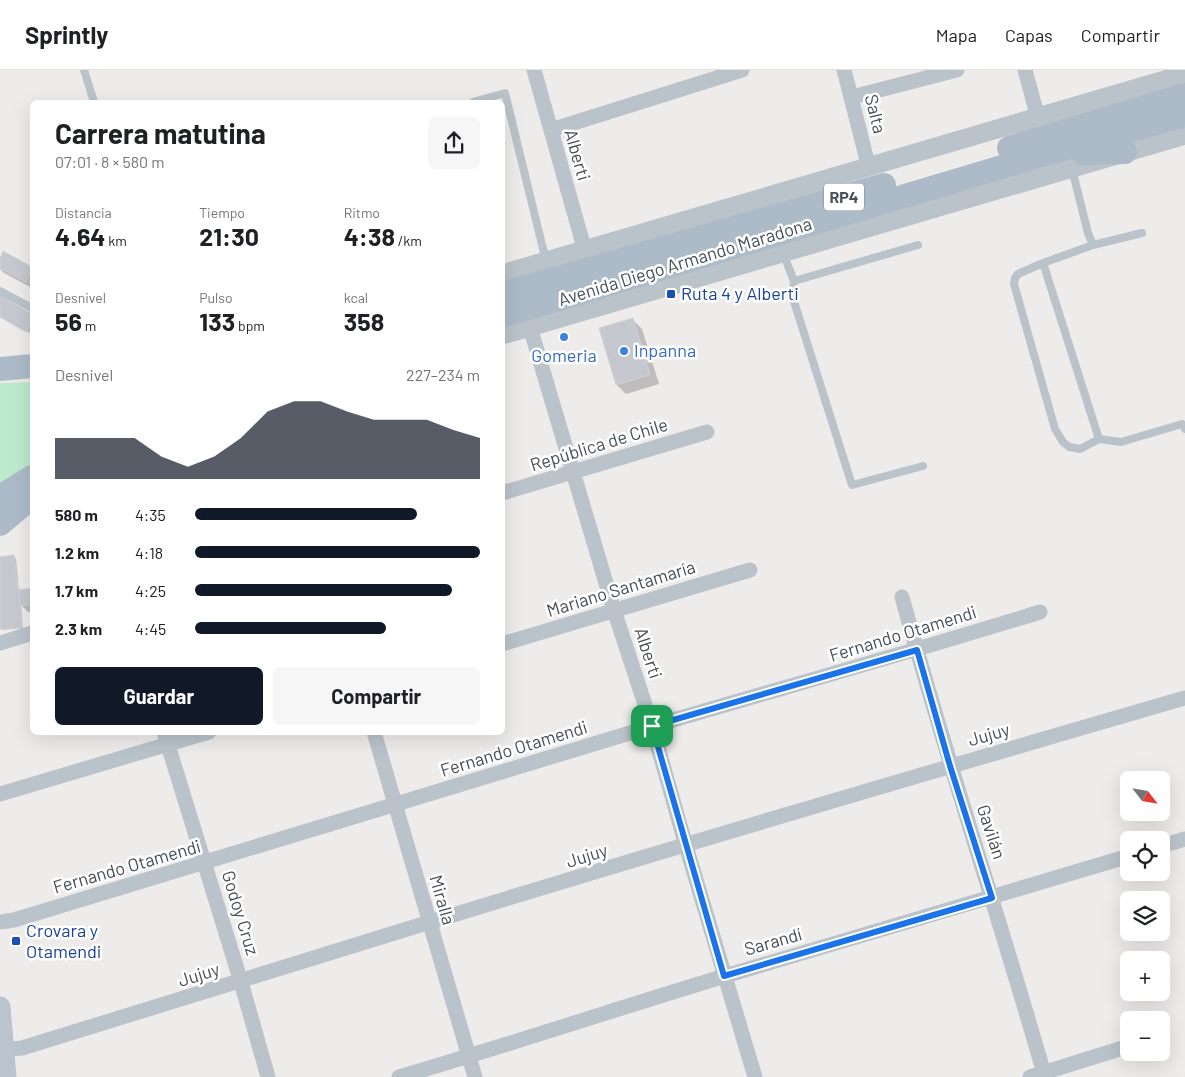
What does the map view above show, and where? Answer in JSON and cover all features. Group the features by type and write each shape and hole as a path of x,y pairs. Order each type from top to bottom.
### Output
{"main road":[{"name":"Avenida Diego Armando Maradona","path":"505,293 871,189 1185,95"},
{"name":"Avenida Diego Armando Maradona","path":"505,315 1185,115"},
{"path":"1042,156 1105,151 1125,152"},
{"path":"0,497 30,478"},
{"path":"0,524 30,499"},
{"path":"0,1007 2,1050 6,1077"}],"street":[{"name":"Alberti","path":"534,70 585,251"},
{"path":"551,130 742,70"},
{"name":"Salta","path":"844,70 869,168"},
{"path":"852,97 957,70"},
{"path":"1025,70 1038,118"},
{"path":"505,273 1185,74"},
{"name":"Avenida Diego Armando Maradona","path":"505,334 1185,135"},
{"name":"Alberti","path":"530,327 614,610 652,726 755,1077"},
{"name":"República de Chile","path":"505,492 707,432"},
{"name":"Mariano Santamaría","path":"505,643 750,570"},
{"name":"Gavilán","path":"902,597 950,766 992,898 1040,1076"},
{"name":"Fernando Otamendi","path":"0,922 205,864 652,726 917,650 1040,612"},
{"path":"0,643 30,634"},
{"name":"Jujuy","path":"2,1050 22,1048 241,982 429,922 950,766 1185,698"},
{"path":"0,794 166,739 191,735"},
{"name":"Miralla","path":"375,735 474,1077"},
{"name":"Godoy Cruz","path":"166,739 241,982 268,1077"},
{"path":"1170,843 1185,838"},
{"name":"Sarandí","path":"399,1077 724,976 1120,859"},
{"path":"1040,1076 1120,1049"}],"lane":[{"path":"84,70 93,100"},
{"path":"480,100 505,93 546,261"},
{"path":"1072,167 1088,233 1093,245"},
{"path":"1142,233 1093,245 1043,263 1018,274 1014,284 1055,429 1063,442 1069,447 1080,449 1099,439 1122,442 1182,424 1185,429"},
{"path":"794,281 918,245"},
{"path":"783,253 794,281 792,295 852,485 922,466"},
{"path":"1043,263 1099,439"},
{"path":"0,291 30,307"}],"green space":[{"path":"30,382 30,465 0,484 0,383"}],"building":[{"path":"3,251 30,266 26,282 0,268 0,258"},
{"path":"0,295 30,313 30,325 26,332 0,317"},
{"name":"Inpanna","path":"633,318 650,375 616,385 599,328"},
{"path":"14,555 22,627 0,629 0,557"},
{"path":"30,588 30,604 20,606 18,590"}],"place":[{"name":"Ruta 4 y Alberti","path":"671,294"},
{"name":"Gomeria","path":"564,337"},
{"name":"Inpanna","path":"624,351"},
{"name":"Crovara y Otamendi","path":"16,941"}],"route":[{"path":"917,650 950,766 992,898 724,976 652,726 917,650"}]}
